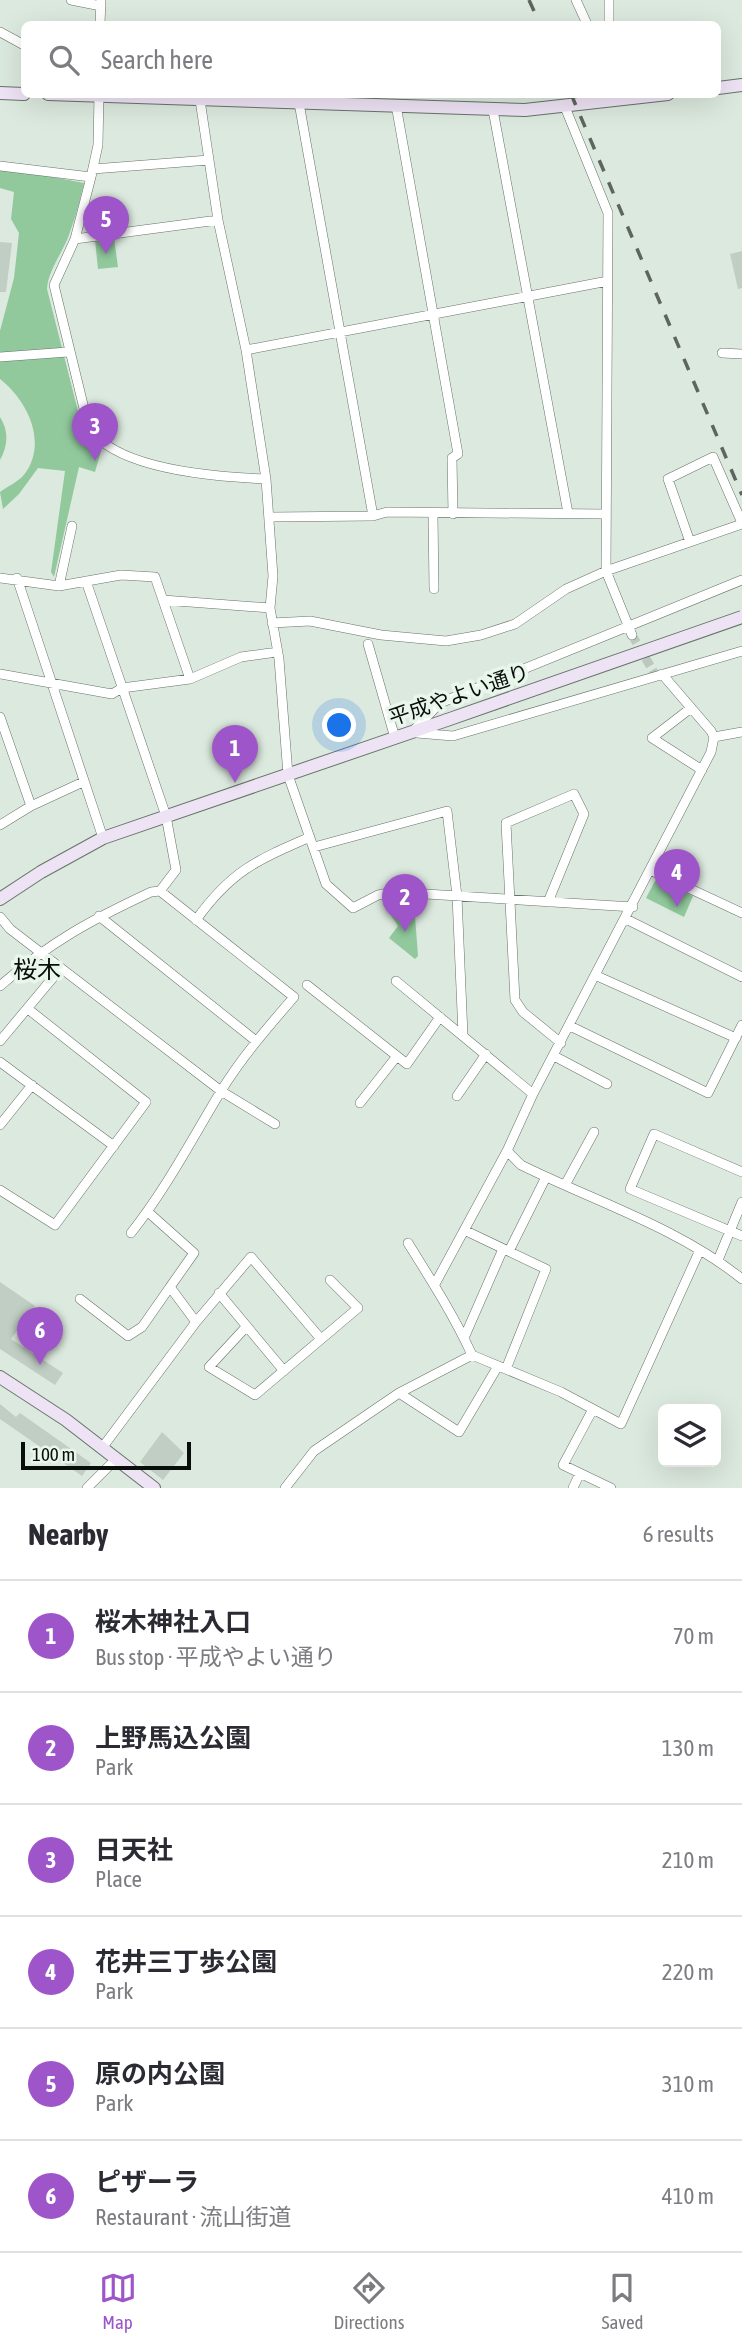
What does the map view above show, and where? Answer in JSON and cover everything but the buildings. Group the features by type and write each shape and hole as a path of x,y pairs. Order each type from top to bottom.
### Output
{"street":[{"path":"71,0 101,3 100,21"},
{"path":"576,0 586,21"},
{"path":"609,0 609,21"},
{"path":"0,32 21,43"},
{"path":"721,88 742,86"},
{"path":"0,93 21,94"},
{"path":"99,98 98,145 92,173 75,239 54,285 68,352 88,425 102,444 143,463 237,478 266,479"},
{"path":"160,98 494,110 565,107 610,98"},
{"path":"200,100 218,220 246,350 271,517"},
{"path":"299,103 373,516"},
{"path":"396,105 458,454 452,458 453,514"},
{"path":"565,107 608,213 606,571 630,631"},
{"path":"494,110 568,513"},
{"path":"0,166 92,173 209,160"},
{"path":"75,239 218,220"},
{"path":"246,350 608,281"},
{"path":"0,358 68,352"},
{"path":"722,353 742,354"},
{"path":"272,622 310,621 381,635 446,640 481,635 515,624 566,589 606,571 690,542 742,523 713,457 668,479 690,542"},
{"path":"605,514 387,512 373,516 268,517 273,576 270,608 277,652 288,775 326,884 353,908 378,895 394,892 632,907"},
{"path":"433,514 435,589"},
{"path":"59,586 72,526"},
{"path":"0,578 17,578 59,586 121,575 155,578 190,679"},
{"path":"17,578 103,838"},
{"path":"412,732 440,703 630,631 742,580"},
{"path":"86,581 166,816 176,870 160,891"},
{"path":"163,600 270,608"},
{"name":"平成やよい通り","path":"0,899 41,872 103,838 742,617"},
{"path":"368,644 395,738"},
{"path":"412,732 453,736 742,651"},
{"path":"0,674 112,694 122,688 190,679 241,657 277,652"},
{"path":"662,674 714,737"},
{"path":"691,708 652,737 702,770"},
{"path":"0,716 31,806"},
{"path":"714,737 742,732"},
{"path":"435,1284 652,871 702,770 714,737"},
{"path":"0,752 10,744"},
{"path":"0,825 31,806 83,782"},
{"path":"548,902 584,814 574,793 506,823 507,900 515,1000 523,1012 561,1043"},
{"path":"314,847 447,811 457,896 463,1035"},
{"path":"196,919 228,880 255,861 310,837"},
{"path":"652,871 742,913"},
{"path":"0,986 40,951 99,916 151,892 160,891 294,997 256,1041 221,1091 148,1212 131,1233"},
{"path":"99,916 256,1041"},
{"path":"0,917 10,929 221,1091 275,1124"},
{"path":"626,919 742,977"},
{"path":"0,1041 61,968"},
{"path":"597,976 736,1038"},
{"path":"396,981 533,1094"},
{"path":"307,985 407,1064 440,1017"},
{"path":"0,1190 55,1225 146,1102 28,1009"},
{"path":"570,1026 708,1093 742,1025"},
{"path":"457,1096 486,1054"},
{"path":"359,1102 397,1056"},
{"path":"554,1056 607,1084"},
{"path":"0,1062 114,1146"},
{"path":"0,1125 32,1085"},
{"path":"565,1185 594,1132"},
{"path":"742,1172 654,1134 630,1189 742,1236"},
{"path":"507,1151 521,1165 718,1260 742,1279"},
{"path":"464,1338 506,1250 546,1177"},
{"path":"718,1260 742,1202"},
{"path":"80,1299 128,1336 142,1327 194,1253 148,1212"},
{"path":"399,1393 459,1432 502,1368 546,1269 464,1230"},
{"path":"408,1243 428,1281 435,1284 472,1355 561,1392 621,1424 699,1252"},
{"path":"102,1448 196,1322 251,1256 321,1339"},
{"path":"246,1327 209,1367 254,1395 358,1308 330,1280"},
{"path":"170,1287 196,1322"},
{"path":"219,1293 284,1371"},
{"path":"285,1488 314,1451 399,1393 472,1355"},
{"path":"0,1377 102,1448 153,1488"},
{"path":"593,1409 563,1465 611,1488"},
{"path":"87,1488 116,1459"},
{"path":"573,1488 580,1473"}],"green space":[{"path":"0,167 84,183 72,226 50,275 47,289 78,411 88,440 101,451 95,472 79,467 54,577 51,572 65,471 38,468 19,494 3,509 0,492 23,476 31,464 35,437 32,424 19,399 0,379 0,331 14,278 19,233 11,219 14,192 0,188"},
{"path":"114,238 118,267 98,269 95,240"},
{"path":"0,417 6,438 0,460"},
{"path":"658,880 693,896 684,917 646,898"},
{"path":"414,903 418,956 415,959 389,938 398,926 383,904"}],"tunnel":[{"path":"632,635 656,676"}],"railway":[{"path":"529,0 539,21"},
{"path":"573,98 742,495"}],"place":[{"name":"原の内公園","path":"106,254"},
{"name":"日天社","path":"95,461"},
{"name":"桜木神社入口","path":"235,783"},
{"name":"花井三丁歩公園","path":"677,907"},
{"name":"上野馬込公園","path":"405,932"},
{"name":"ピザーラ","path":"40,1365"}],"district":[{"name":"桜木","path":"37,970"}]}
